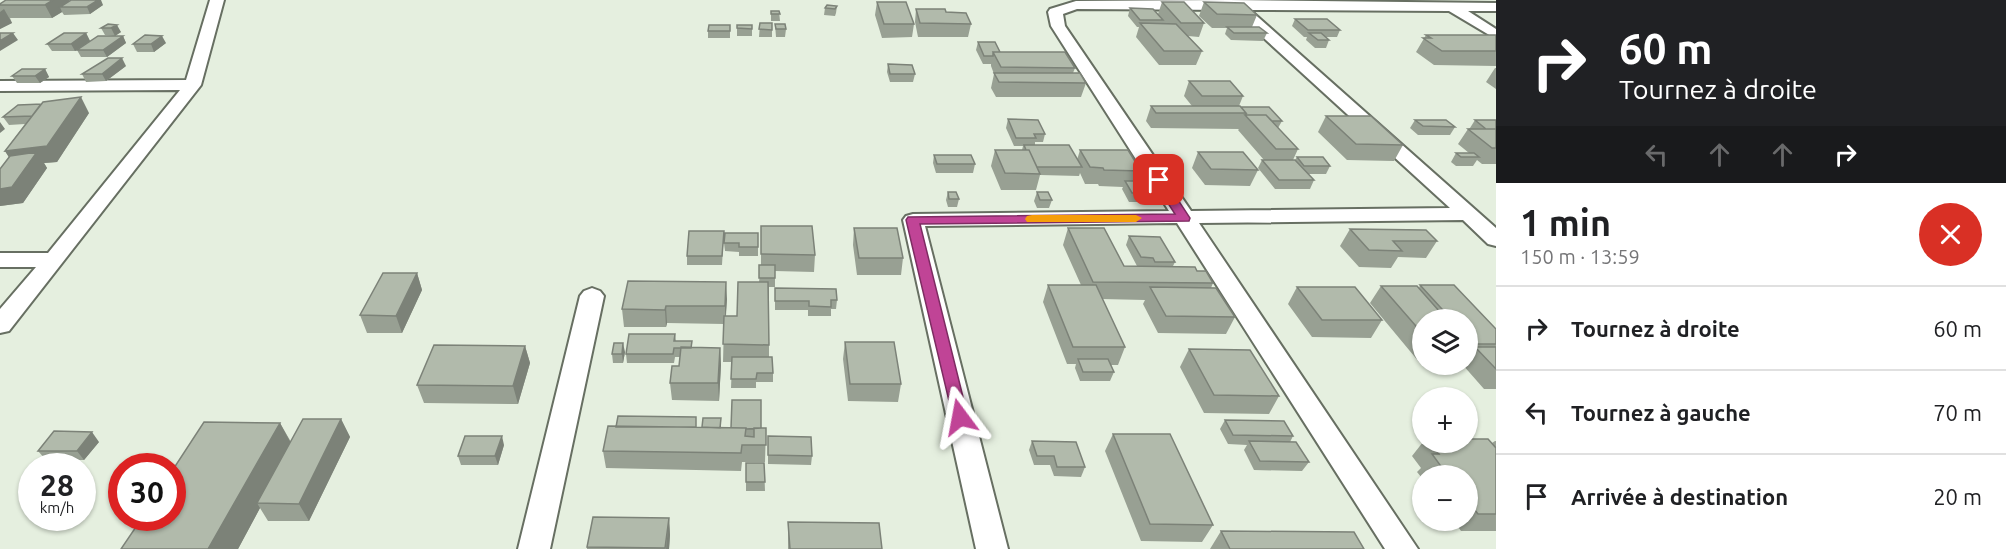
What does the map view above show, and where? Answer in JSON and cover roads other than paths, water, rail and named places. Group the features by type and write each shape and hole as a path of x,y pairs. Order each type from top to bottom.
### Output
{"street":[{"path":"0,325 193,85 217,0"},
{"path":"1234,4 1496,239"},
{"path":"1447,4 1496,35"},
{"path":"1402,549 1058,26 1055,12 1076,5 1447,4 1496,8"},
{"path":"0,86 193,85"},
{"path":"992,549 913,220 1467,214"},
{"path":"0,260 54,260"},
{"path":"534,549 592,296"}]}
